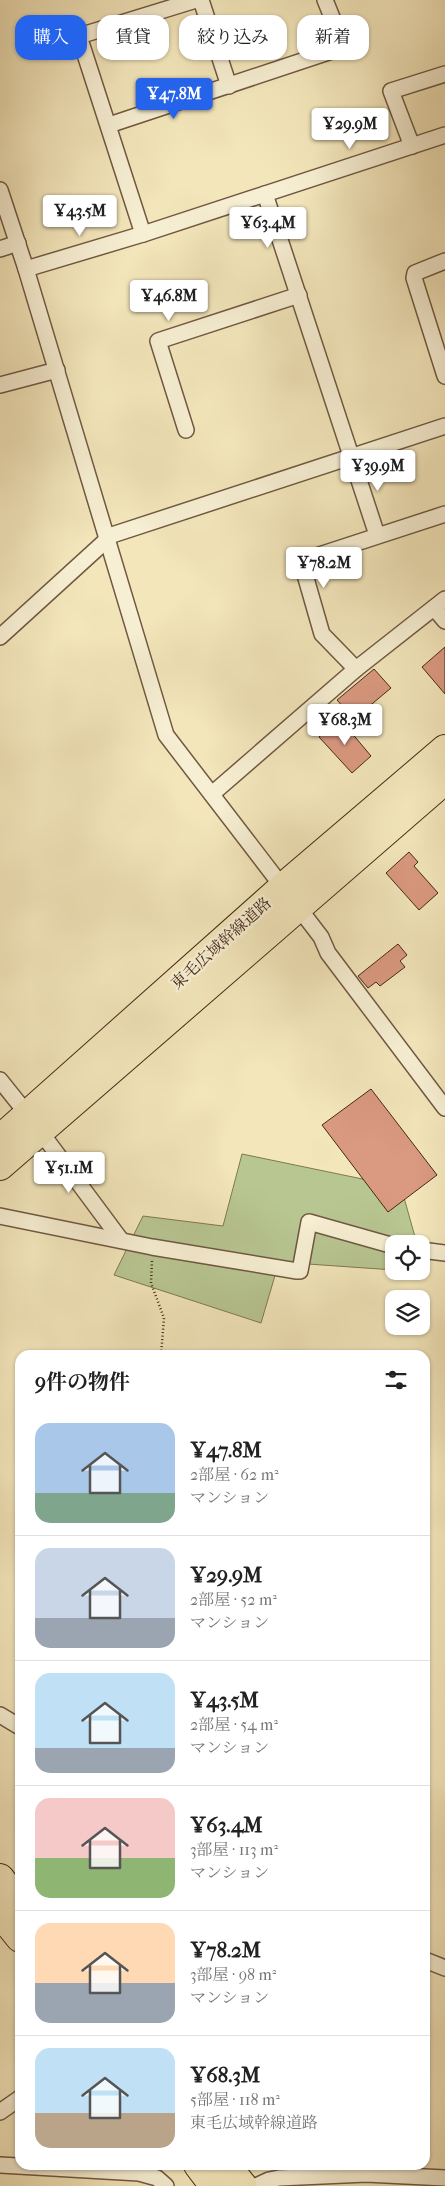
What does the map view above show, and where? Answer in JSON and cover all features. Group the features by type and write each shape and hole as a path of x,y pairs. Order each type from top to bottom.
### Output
{"highway":[{"name":"東毛広域幹線道路","path":"0,1166 34,1123 290,898 445,748"},
{"name":"東毛広域幹線道路","path":"290,898 445,780"},
{"name":"東毛広域幹線道路","path":"0,1139 34,1123"},
{"path":"0,1878 15,1898"},
{"path":"0,1913 15,1932"},
{"path":"202,2170 214,2186"},
{"path":"230,2170 243,2186"}],"street":[{"path":"143,234 79,36 196,0"},
{"path":"201,0 229,86"},
{"path":"109,125 344,47 325,0"},
{"path":"412,146 391,91 445,74"},
{"path":"26,269 143,234 445,135"},
{"path":"0,190 57,370 166,735 321,936 328,953 445,1108"},
{"path":"265,194 377,536"},
{"path":"0,249 18,243"},
{"path":"445,261 415,272 414,278 445,376"},
{"path":"186,430 158,341 299,296"},
{"path":"0,385 57,370"},
{"path":"0,638 112,535 445,426"},
{"path":"356,669 322,634 300,561 445,514"},
{"path":"212,794 356,669 440,604 445,620"},
{"path":"0,1080 121,1240"},
{"path":"0,1216 152,1247 271,1268 300,1271 309,1222 385,1243"},
{"path":"430,1251 445,1253"},
{"path":"0,1715 15,1724"},
{"path":"430,1962 445,1968"},
{"path":"0,2112 15,2102"},
{"path":"0,2166 15,2167"},
{"path":"79,2170 138,2173 157,2178 166,2186"},
{"path":"256,2186 279,2178 366,2174 445,2178"}],"path":[{"path":"152,1247 152,1283 164,1318 161,1350"}],"green space":[{"path":"242,1154 401,1187 414,1235 385,1235 385,1269 279,1262 261,1323 114,1275 143,1216 223,1226"}],"building":[{"path":"445,647 445,694 422,667"},
{"path":"374,669 391,688 354,719 337,700"},
{"path":"340,719 371,756 352,773 319,737"},
{"path":"409,852 418,862 414,866 438,893 419,910 386,873"},
{"path":"398,944 407,955 400,961 405,967 380,986 376,982 368,988 358,976"},
{"path":"371,1089 437,1175 388,1212 322,1125"}]}
